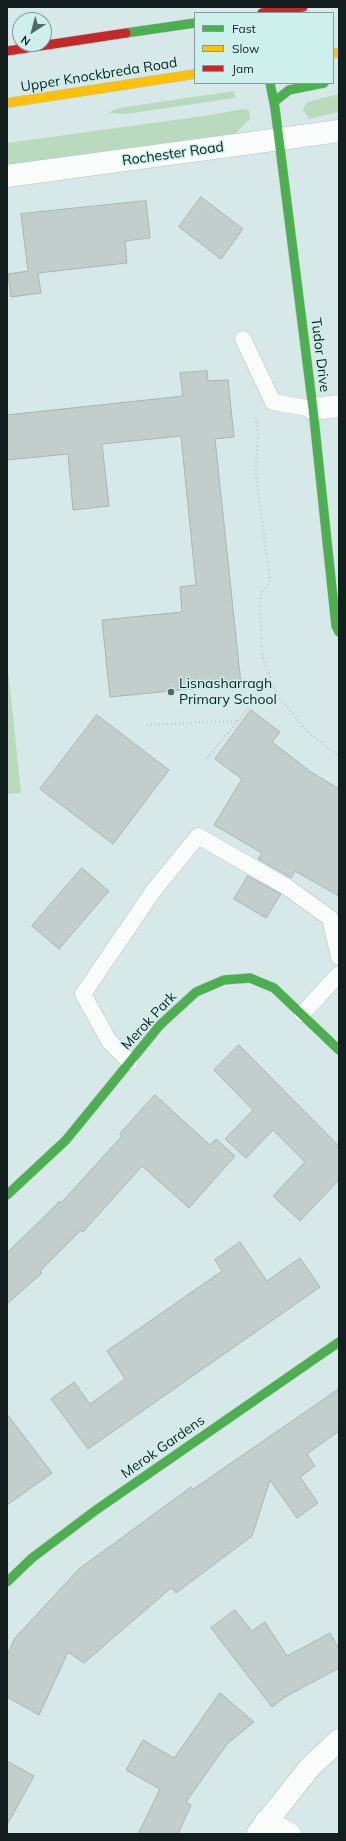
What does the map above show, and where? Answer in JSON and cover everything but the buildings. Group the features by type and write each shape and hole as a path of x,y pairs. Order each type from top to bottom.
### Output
{"main road":[{"path":"269,12 303,7"},
{"path":"7,51 194,23"},
{"name":"Upper Knockbreda Road","path":"7,103 194,74"},
{"name":"Tudor Drive","path":"270,84 274,102 313,409 336,626 339,632"},
{"path":"274,102 289,90 319,84"},
{"name":"Merok Park","path":"7,1195 66,1140 160,1025 196,992 224,980 250,978 274,988 339,1050"},
{"name":"Merok Gardens","path":"7,1582 32,1558 96,1510 339,1342"}],"street":[{"name":"Rochester Road","path":"7,176 339,131"},
{"path":"313,409 339,406"},
{"path":"290,1834 261,1828 310,1767 339,1740"}],"lane":[{"path":"243,339 273,402 313,409"},
{"path":"130,1062 109,1041 83,994 154,890 198,836 287,887 330,918 339,957"},
{"path":"302,1014 339,974"}],"path":[{"path":"264,384 254,406 258,434 256,474 270,582 260,597 262,657 277,695 308,732 339,756"},
{"path":"207,758 272,681"},
{"path":"147,725 238,722"}],"green space":[{"path":"234,91 235,98 125,114 108,113 119,108"},
{"path":"339,94 339,112 309,119 303,109 307,102"},
{"path":"242,109 249,110 250,119 234,135 7,166 7,143 211,115"},
{"path":"7,660 21,793 7,794"}],"traffic: fast":[{"path":"126,33 194,23"},
{"path":"270,84 275,108 313,409 336,626 339,632"},
{"path":"274,102 289,90 319,84"},
{"path":"7,1195 66,1140 160,1025 196,992 224,980 250,978 274,988 339,1050"},
{"path":"7,1582 32,1558 96,1510 339,1342"}],"traffic: slow":[{"path":"334,53 339,53"},
{"path":"7,103 194,74"}],"traffic: jam":[{"path":"269,12 303,7"},
{"path":"7,51 126,33"}],"place":[{"name":"Lisnasharragh Primary School","path":"171,692"}]}
